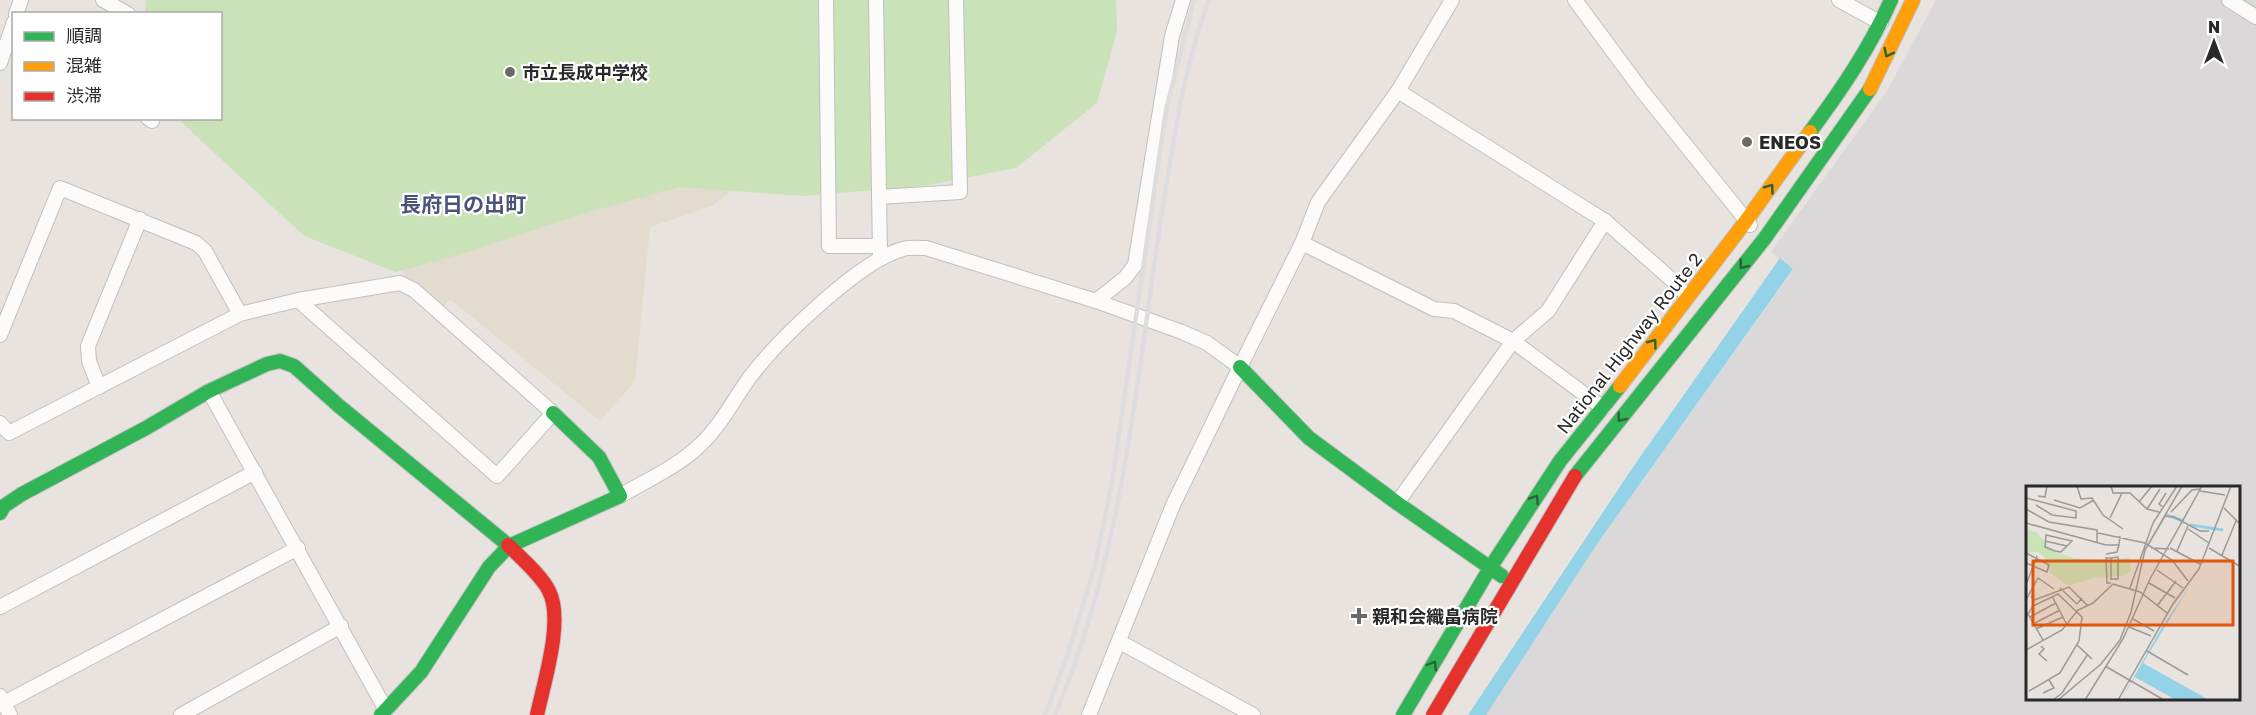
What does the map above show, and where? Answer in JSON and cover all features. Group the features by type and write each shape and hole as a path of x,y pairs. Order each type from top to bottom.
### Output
{"main road":[{"name":"National Highway Route 2","path":"1403,715 1490,568 1560,461 1746,221 1851,76 1881,23 1890,0"},
{"path":"1433,715 1572,480 1765,238 1871,87 1913,0"},
{"path":"0,513 4,506 22,494 126,439 209,391 267,364 280,361 294,366 509,546 548,588 554,602 556,622 537,715"},
{"path":"1240,366 1309,438 1397,503 1512,581"},
{"path":"384,712 422,672 489,567 509,546 620,496 599,456 553,413"}],"street":[{"path":"103,0 124,12"},
{"path":"826,0 829,246 880,253 926,248 1096,301 1207,343 1240,366"},
{"path":"876,0 880,253"},
{"path":"879,197 960,192 956,0"},
{"path":"1096,301 1125,278 1135,265 1172,36 1183,0"},
{"path":"1089,715 1173,505 1302,243 1318,202 1398,91 1452,0"},
{"path":"1575,0 1642,92 1746,221 1765,238"},
{"path":"1839,0 1881,23"},
{"path":"2229,0 2256,17"},
{"path":"4,54 12,28"},
{"path":"1398,91 1605,221 1688,297"},
{"path":"0,335 60,188 196,243 205,251 240,314"},
{"path":"99,387 89,361 88,346 140,219"},
{"path":"1397,503 1513,341 1548,311 1605,221"},
{"path":"1302,243 1434,309 1454,311 1513,341 1603,408"},
{"path":"620,496 677,463 702,444 751,376 790,333 880,253"},
{"path":"0,423 9,434 240,314 298,300 400,283 414,290 553,413 497,476 298,300"},
{"path":"209,391 298,548 384,712"},
{"path":"0,607 255,471"},
{"path":"5,705 298,548"},
{"path":"180,715 340,626"},
{"path":"1120,642 1253,715"}],"shaded area":[{"path":"1936,0 2256,0 2256,715 1486,715 1597,544 1793,270 1771,252 1887,91"},
{"path":"767,164 712,206 650,227 635,381 600,421 450,299 439,312 414,290 379,230"}],"green space":[{"path":"146,0 1116,0 1117,31 1097,103 1016,168 923,186 803,196 680,187 592,211 458,255 396,272 304,236 179,120 222,120 222,12 145,12"}],"water":[{"path":"1780,258 1793,269 1597,544 1486,715 1468,715 1631,470"}],"railway":[{"path":"1045,715 1069,650 1095,565 1112,482 1166,110 1194,0"},
{"path":"1055,715 1078,655 1097,593 1112,531 1135,403 1175,131 1192,52 1209,0"}],"traffic: fast":[{"path":"1810,132 1854,68 1891,0"},
{"path":"1575,476 1765,238 1870,89"},
{"path":"0,513 4,506 22,494 146,428 209,391 267,364 280,361 294,366 339,406 508,545"},
{"path":"1240,367 1309,438 1502,576"},
{"path":"1403,715 1490,568 1560,461 1620,386"},
{"path":"381,715 421,672 489,567 509,546 620,496 599,457 553,413"}],"traffic: slow":[{"path":"1870,89 1913,0"},
{"path":"1620,386 1746,221 1810,132"}],"traffic: jam":[{"path":"1433,715 1575,476"},
{"path":"508,545 541,579 553,603 554,634 537,715"}],"place":[{"name":"市立長成中学校","path":"510,72"},
{"name":"ENEOS","path":"1747,142"},
{"name":"親和会織畠病院","path":"1359,616"}],"district":[{"name":"長府日の出町","path":"463,204"}]}
